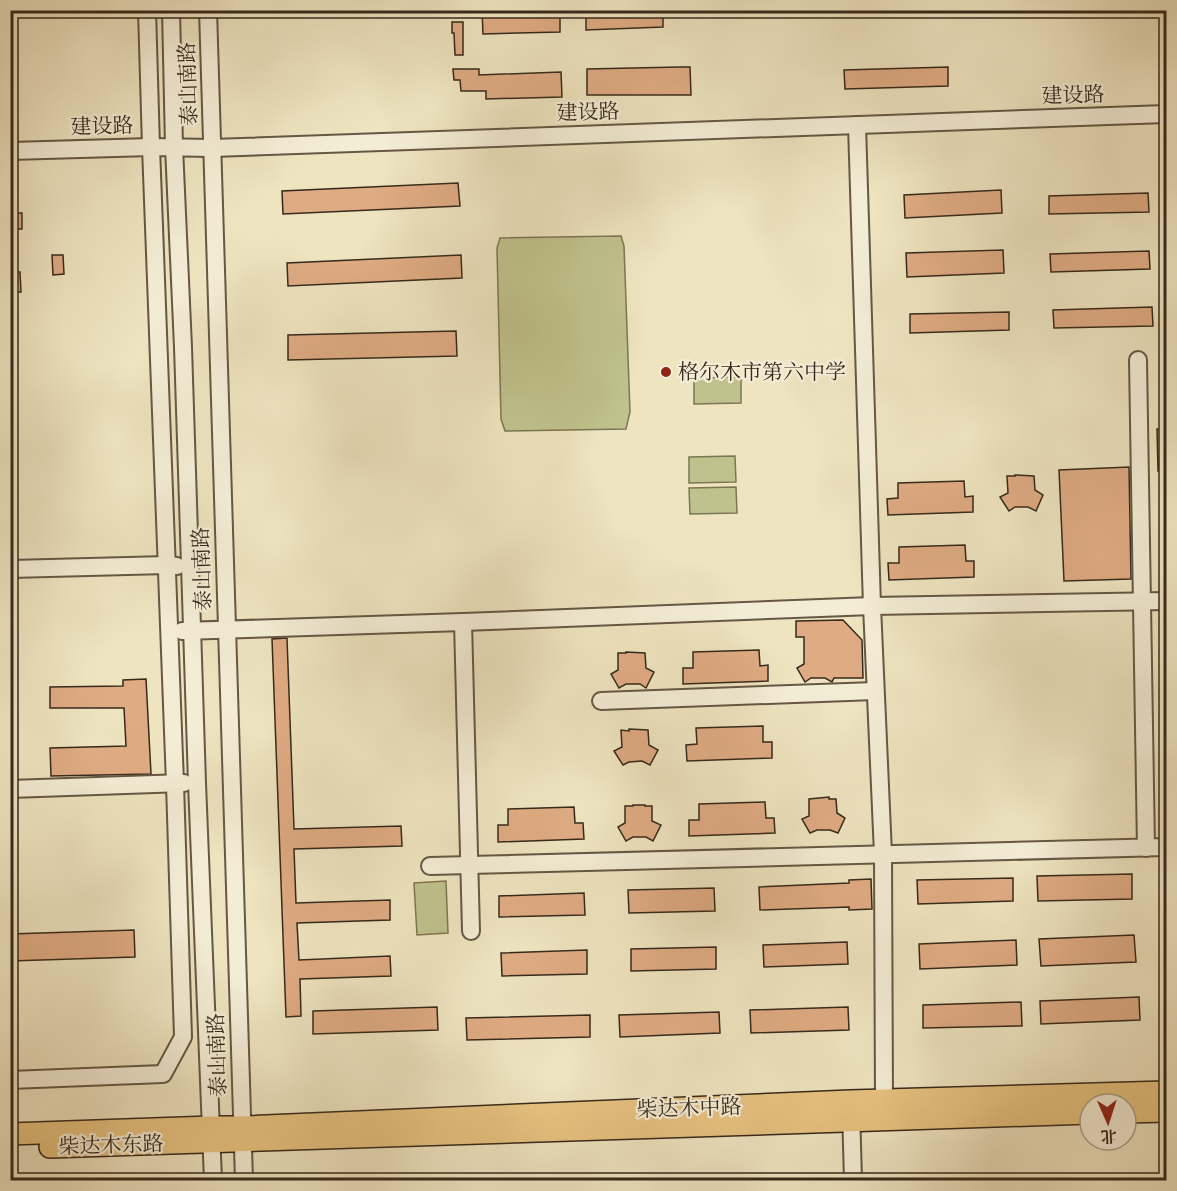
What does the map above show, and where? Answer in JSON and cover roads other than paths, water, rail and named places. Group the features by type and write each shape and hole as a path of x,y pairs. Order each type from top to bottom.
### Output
{"main road":[{"name":"柴达木中路","path":"851,1111 884,1101 1167,1092"},
{"name":"柴达木中路","path":"212,1134 851,1111 1078,1113"},
{"path":"1138,1112 1167,1111"},
{"name":"柴达木东路","path":"10,1134 212,1134"},
{"name":"柴达木东路","path":"10,1148 212,1134"}],"street":[{"path":"10,1080 163,1074 183,1037 170,631 150,147 147,10"},
{"name":"泰山南路","path":"171,10 174,147 213,1180"},
{"name":"泰山南路","path":"208,10 244,1180"},
{"name":"建设路","path":"10,151 150,147 213,148 1167,114"},
{"path":"857,125 875,691 883,854 884,1101"},
{"path":"1138,360 1146,848"},
{"path":"10,569 167,565 190,567"},
{"path":"170,631 872,606 1167,601"},
{"path":"464,622 471,931"},
{"path":"601,701 875,691"},
{"path":"10,789 197,783"},
{"path":"430,866 1167,847"},
{"path":"851,1111 853,1180"}],"place":[{"name":"格尔木市第六中学","path":"666,372"}]}
